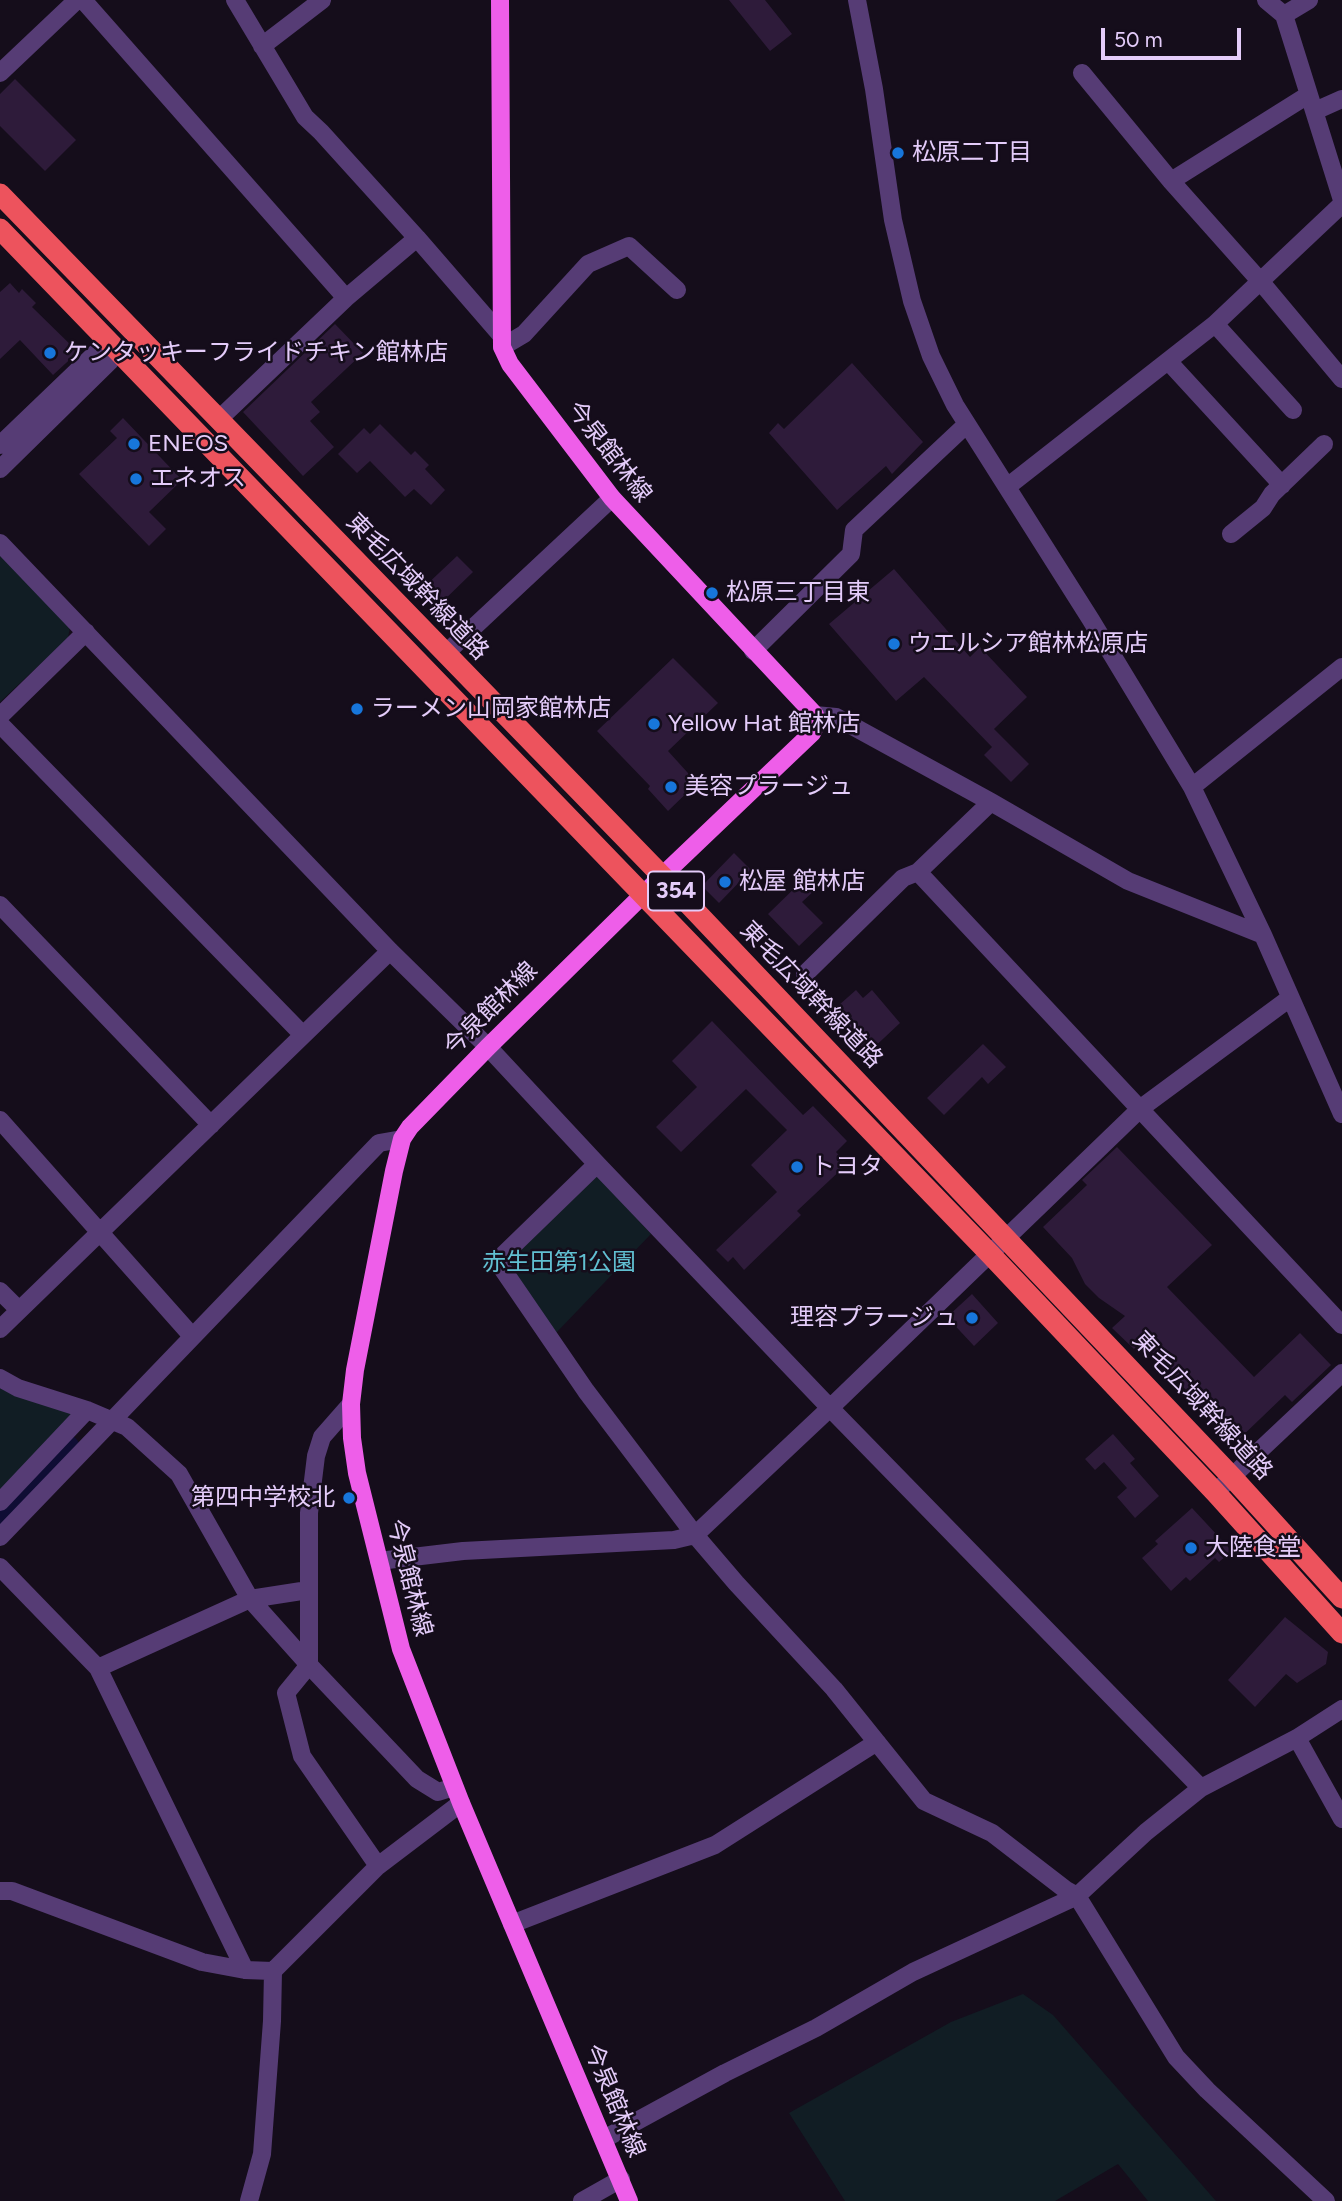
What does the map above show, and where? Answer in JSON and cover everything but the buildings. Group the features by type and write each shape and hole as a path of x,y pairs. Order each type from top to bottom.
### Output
{"highway":[{"name":"東毛広域幹線道路","path":"0,194 662,876 1007,1237 1233,1477 1342,1598"},
{"name":"東毛広域幹線道路","path":"0,229 990,1254 1215,1492 1342,1633"}],"main road":[{"name":"今泉館林線","path":"500,0 501,341 510,365 612,498 815,715 817,722 812,733 488,1047 420,1115 402,1139 388,1197 355,1370 351,1404 357,1473 401,1649 458,1795 629,2201"}],"street":[{"path":"0,74 78,0"},
{"path":"83,0 346,298"},
{"path":"235,0 305,117 417,238 501,341 524,334 588,264 629,246 677,290"},
{"path":"262,46 322,0"},
{"path":"857,0 874,89 893,220 912,301 931,356 955,405 1192,787 1264,935 1342,1114"},
{"path":"1007,487 1215,324 1342,202 1284,15 1266,0"},
{"path":"1284,15 1309,0"},
{"path":"1082,73 1342,379"},
{"path":"1171,180 1311,104 1342,99"},
{"path":"218,420 346,298 417,238"},
{"path":"1215,324 1293,410"},
{"path":"0,445 99,350 114,347 110,361 0,469"},
{"path":"1168,361 1282,485"},
{"path":"753,651 851,554 854,530 967,424"},
{"path":"1231,534 1263,508 1272,494 1324,444"},
{"path":"445,654 612,498"},
{"path":"0,543 390,951 488,1047 830,1408 1201,1788"},
{"path":"0,716 86,632"},
{"path":"1192,787 1342,667"},
{"path":"815,715 836,717 1128,881 1264,935"},
{"path":"0,724 303,1035"},
{"path":"805,974 903,878 918,872 991,802"},
{"path":"918,872 1342,1325"},
{"path":"0,905 211,1125"},
{"path":"0,1328 390,951"},
{"path":"379,1561 463,1551 674,1540 695,1535 1141,1108 1290,998"},
{"path":"0,1120 192,1336"},
{"path":"0,1537 379,1143 402,1139"},
{"path":"597,1164 497,1261 586,1391 695,1535 834,1689 924,1801 992,1833 1077,1896 1176,2057 1326,2201"},
{"path":"0,1291 19,1310"},
{"path":"1215,1492 1342,1373"},
{"path":"0,1378 18,1388 87,1410 127,1427 179,1474 250,1599 417,1779 438,1792 458,1795"},
{"path":"351,1404 322,1437 316,1456 309,1513 309,1665 286,1693 302,1756 378,1866"},
{"path":"0,1502 87,1410"},
{"path":"0,1567 98,1668 246,1970"},
{"path":"98,1668 250,1599 308,1590"},
{"path":"604,2139 725,2073 816,2028 914,1972 1077,1896 1146,1832 1201,1788 1297,1738 1342,1710"},
{"path":"1297,1738 1342,1819"},
{"path":"512,1924 715,1845 877,1742"},
{"path":"249,2201 262,2154 273,1971 378,1866 458,1795"},
{"path":"0,1891 12,1891 202,1962 246,1970 273,1971"},
{"path":"582,2201 621,2179"}],"green space":[{"path":"0,555 70,627 68,638 0,702"},
{"name":"赤生田第1公園","path":"592,1169 651,1234 556,1333 497,1261"},
{"path":"0,1378 85,1413 0,1490"},
{"path":"1023,1994 1053,2015 1216,2201 1148,2201 1118,2164 1055,2201 845,2201 789,2113 951,2022"}],"waterway":[{"path":"0,1515 64,1450"}],"place":[{"name":"松原二丁目","path":"898,153"},
{"name":"ケンタッキーフライドチキン館林店","path":"50,353"},
{"name":"ENEOS","path":"134,444"},
{"name":"エネオス","path":"136,479"},
{"name":"松原三丁目東","path":"712,593"},
{"name":"ウエルシア館林松原店","path":"894,644"},
{"name":"ラーメン山岡家館林店","path":"357,709"},
{"name":"Yellow Hat 館林店","path":"654,724"},
{"name":"美容プラージュ","path":"671,787"},
{"name":"松屋 館林店","path":"725,882"},
{"name":"トヨタ","path":"797,1167"},
{"name":"理容プラージュ","path":"972,1318"},
{"name":"第四中学校北","path":"349,1498"},
{"name":"大陸食堂","path":"1191,1548"}]}
